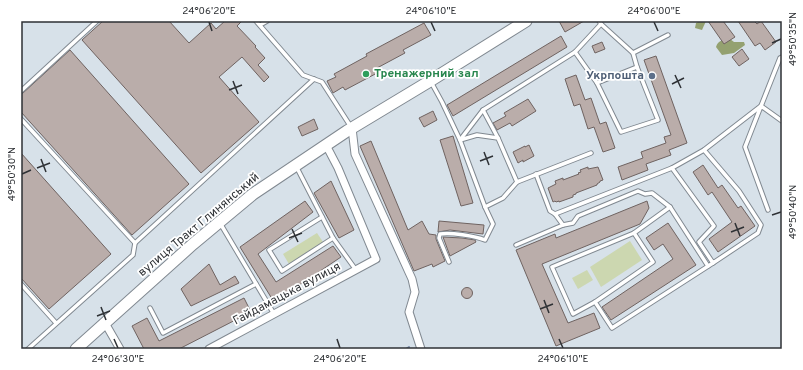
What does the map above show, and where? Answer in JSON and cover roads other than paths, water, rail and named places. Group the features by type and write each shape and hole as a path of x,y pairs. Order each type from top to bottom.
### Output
{"main road":[{"name":"вулиця Тракт Глинянський","path":"76,349 187,249 253,194 349,129 430,81 526,21"}],"street":[{"path":"349,129 355,154 412,279 415,292 409,312 421,349"},
{"name":"Гайдамацька вулиця","path":"209,349 376,259 338,168 326,145"},
{"path":"104,323 120,349"}],"lane":[{"path":"21,91 97,21"},
{"path":"256,21 303,75 322,82 349,129"},
{"path":"260,25 267,21"},
{"path":"460,140 483,110 575,52 600,22 633,53 658,120 621,132 597,83 575,52"},
{"path":"633,53 668,35"},
{"path":"768,210 745,147 781,59"},
{"path":"597,83 637,67"},
{"path":"28,349 133,255 135,243 314,79"},
{"path":"430,81 460,140 485,207 493,224 485,240 442,233 439,236 449,262"},
{"path":"761,106 782,121"},
{"path":"555,214 672,168 704,150 761,106"},
{"path":"483,110 498,138 517,182"},
{"path":"21,119 135,243"},
{"path":"460,140 477,135 498,138"},
{"path":"596,302 612,328 758,233 761,225 739,191 704,150"},
{"path":"485,207 503,198 517,182 591,153"},
{"path":"296,165 332,238 356,270"},
{"path":"672,168 714,226 699,242 713,263"},
{"path":"536,174 550,210 563,225"},
{"path":"516,245 563,225 573,223 578,216 638,191 645,194 652,193 670,207 708,266"},
{"path":"634,233 653,262 596,302 573,314 552,267 634,233 670,207"},
{"path":"322,217 269,250 282,271 332,238"},
{"path":"220,222 274,314"},
{"path":"21,284 56,323"},
{"path":"150,308 163,333 256,284"}],"place":[{"name":"Тренажерний зал","path":"366,74"},
{"name":"Укрпошта","path":"652,76"}]}
